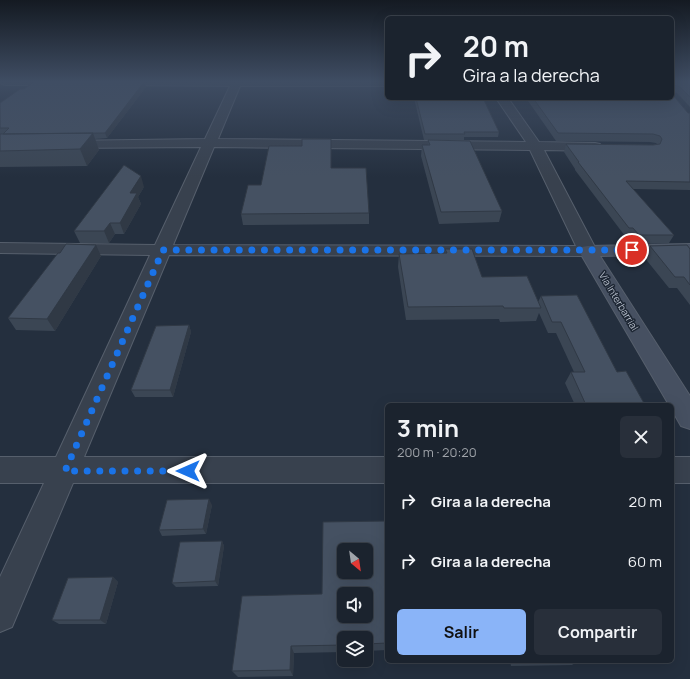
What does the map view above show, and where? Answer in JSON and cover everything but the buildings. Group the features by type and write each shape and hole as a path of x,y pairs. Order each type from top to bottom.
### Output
{"main road":[{"path":"588,251 690,249"},
{"name":"Vía Interbarrial","path":"588,251 690,418"}],"street":[{"path":"0,615 223,113"},
{"path":"0,248 588,251 535,146 512,113"},
{"path":"54,145 210,143 604,147"},
{"path":"0,470 385,470"},
{"path":"674,470 690,470"}],"route":[{"path":"188,471 65,471 163,250 632,250"}]}
